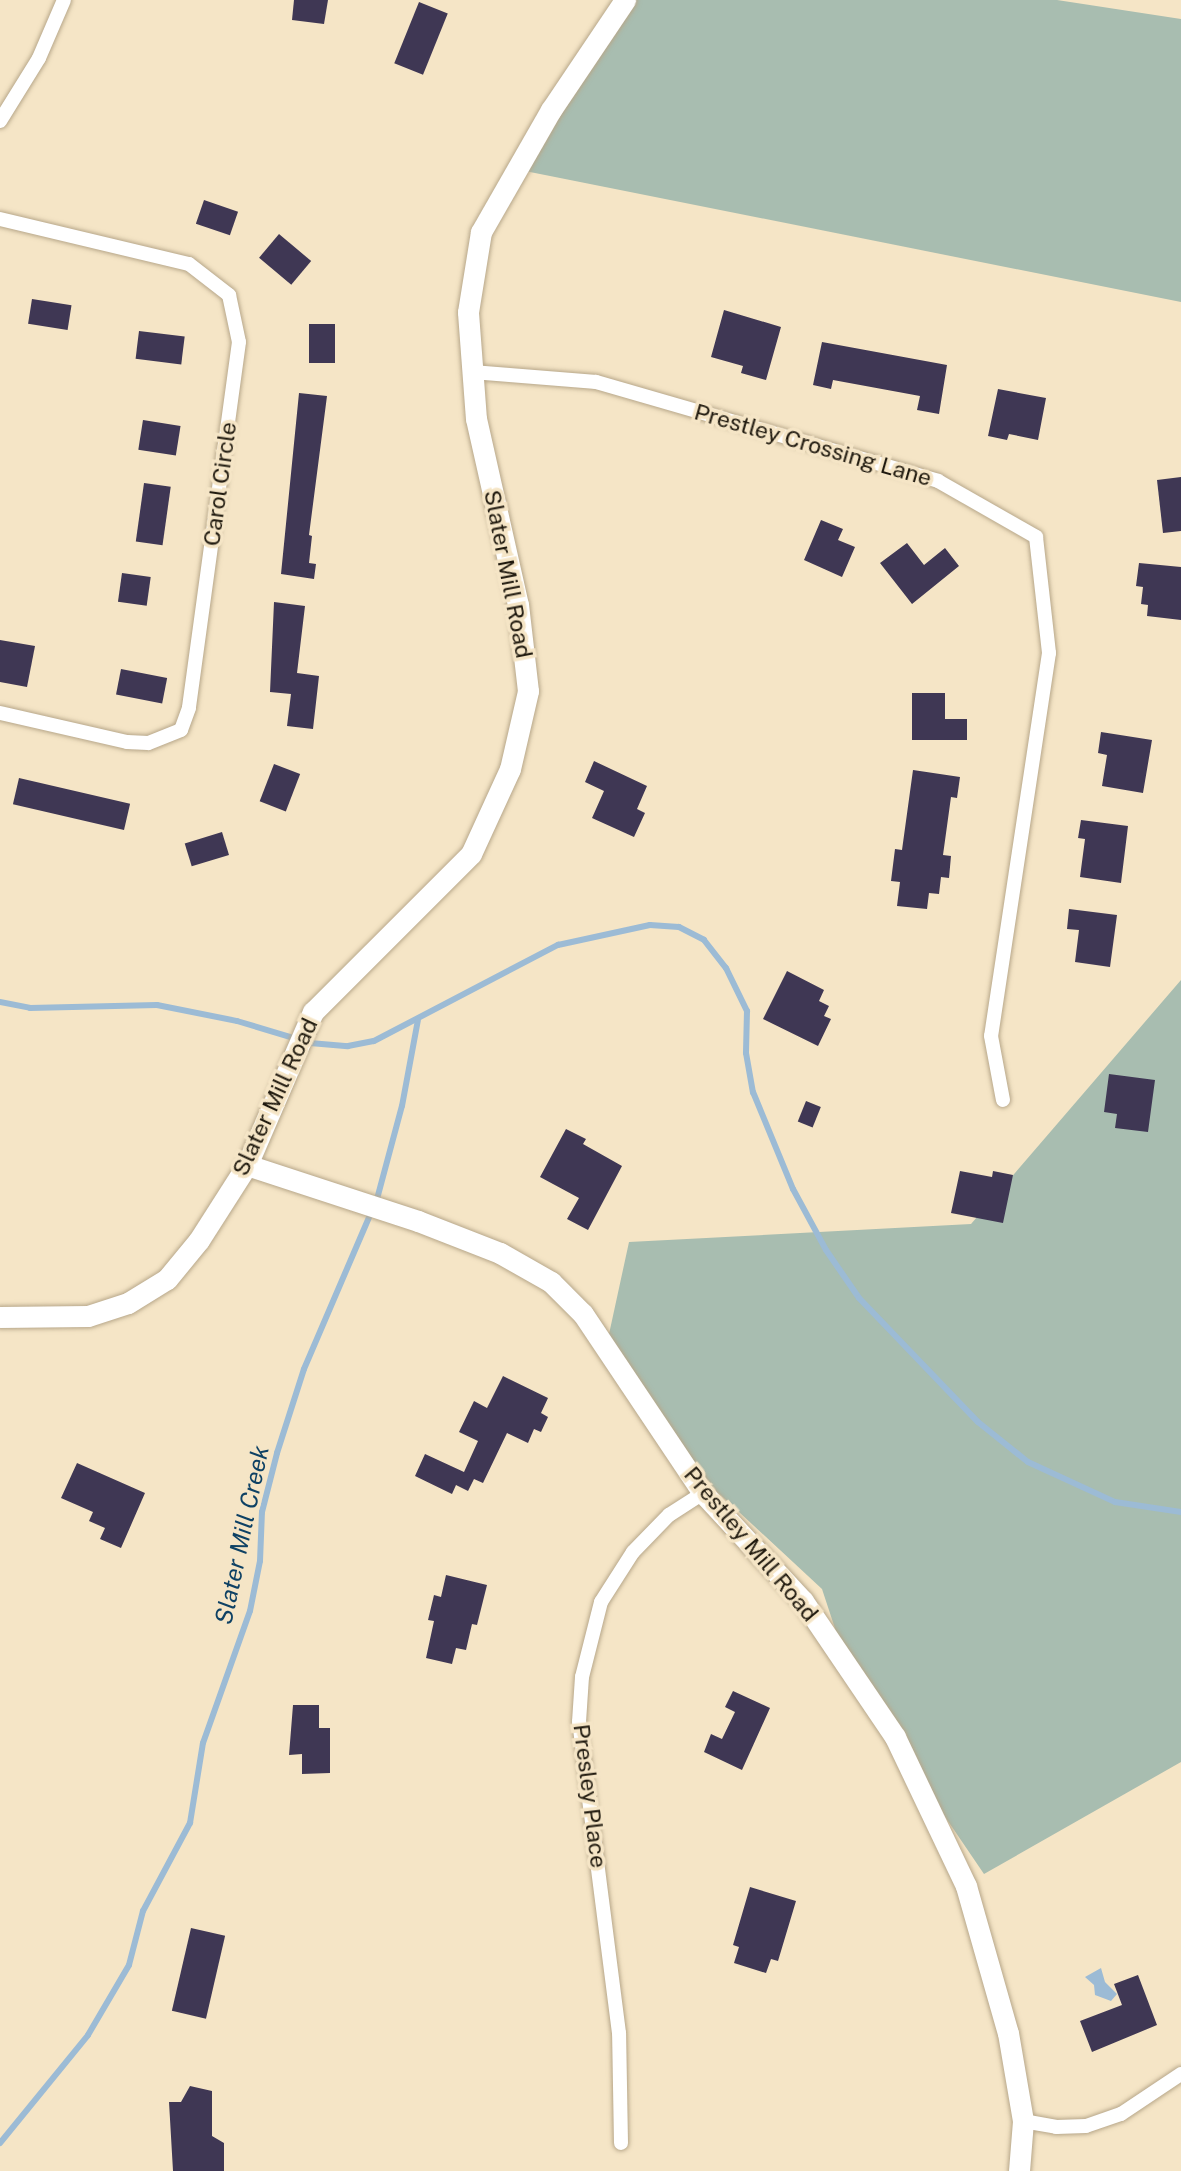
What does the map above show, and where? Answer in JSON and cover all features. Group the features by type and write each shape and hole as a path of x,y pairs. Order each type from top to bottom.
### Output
{"street":[{"path":"0,121 39,58 64,0"},
{"name":"Slater Mill Road","path":"0,1317 88,1316 128,1303 167,1279 199,1240 247,1165 313,1012 471,854 510,769 528,691 519,605 476,419 468,312 481,232 529,145 625,0"},
{"name":"Carol Circle","path":"0,219 189,264 229,295 239,342 189,708 181,730 158,741 127,742 0,713"},
{"name":"Prestley Crossing Lane","path":"472,372 596,382 925,477 1037,537 1049,653 992,1036 1003,1100"},
{"name":"Prestley Mill Road","path":"247,1165 442,1230 500,1253 551,1282 583,1314 703,1493 803,1601 895,1737 928,1799 966,1886 989,1954 1023,2121 1019,2171"},
{"name":"Presley Place","path":"621,2143 619,2033 579,1722 582,1677 590,1636 607,1592 634,1552 669,1515 703,1493"},
{"path":"1023,2121 1056,2127 1086,2126 1121,2114 1181,2074"}],"green space":[{"path":"625,0 1057,0 1181,19 1181,302 515,169"},
{"path":"1181,980 1181,1762 984,1874 852,1680 822,1589 698,1474 606,1348 629,1242 971,1224"}],"water":[{"path":"1101,1968 1105,1982 1117,1994 1111,2001 1095,1995 1094,1985 1085,1977"}],"building":[{"path":"294,0 328,0 324,24 292,20"},
{"path":"419,2 448,14 423,75 394,63"},
{"path":"204,200 238,212 230,235 196,224"},
{"path":"279,234 311,261 291,285 259,258"},
{"path":"32,299 72,305 68,330 28,324"},
{"path":"724,310 781,327 766,380 741,373 743,366 711,357"},
{"path":"309,324 335,324 335,363 309,363"},
{"path":"139,331 185,337 181,364 136,359"},
{"path":"822,342 947,365 939,414 917,410 920,396 833,380 831,389 813,385"},
{"path":"998,389 1046,398 1038,440 1009,434 1007,440 988,436"},
{"path":"299,393 327,396 309,535 312,536 309,563 316,564 314,579 281,574"},
{"path":"143,420 181,426 176,456 138,450"},
{"path":"1181,477 1181,531 1163,533 1157,480"},
{"path":"144,483 171,487 163,545 136,541"},
{"path":"821,520 843,529 838,540 855,547 842,577 804,560"},
{"path":"907,543 924,565 945,548 959,566 912,604 880,563"},
{"path":"1139,563 1181,567 1181,620 1147,616 1148,605 1141,604 1143,587 1136,586"},
{"path":"122,573 151,577 147,606 118,602"},
{"path":"274,602 305,606 297,673 319,676 313,729 287,726 291,694 270,692"},
{"path":"0,640 35,646 27,687 0,682"},
{"path":"121,669 167,678 162,703 116,695"},
{"path":"912,693 945,693 945,719 967,719 967,740 912,740"},
{"path":"1101,732 1152,740 1143,793 1102,786 1107,755 1098,753"},
{"path":"594,761 647,786 637,809 645,813 634,837 592,818 604,791 585,782"},
{"path":"274,764 300,774 286,811 260,801"},
{"path":"913,770 960,777 957,798 951,797 943,855 951,856 949,878 941,877 939,894 929,893 927,909 897,906 900,882 891,881 895,849 902,850"},
{"path":"19,778 130,804 124,830 13,804"},
{"path":"1081,820 1128,826 1121,883 1080,877 1085,839 1078,838"},
{"path":"222,832 229,855 192,866 185,843"},
{"path":"1069,909 1117,915 1110,967 1075,962 1079,930 1067,929"},
{"path":"787,971 824,990 819,1001 829,1006 824,1016 831,1019 818,1046 763,1019"},
{"path":"1109,1074 1155,1080 1148,1132 1115,1128 1117,1114 1104,1112"},
{"path":"806,1101 821,1107 813,1127 798,1121"},
{"path":"566,1129 586,1139 583,1144 622,1166 588,1230 567,1219 579,1198 540,1177"},
{"path":"960,1171 992,1177 993,1171 1013,1175 1003,1223 951,1213"},
{"path":"503,1376 548,1398 541,1413 548,1417 541,1432 534,1429 528,1443 507,1433 483,1483 474,1479 468,1491 456,1485 452,1494 415,1476 425,1454 464,1472 478,1441 459,1432 474,1401 487,1408"},
{"path":"77,1463 145,1493 121,1548 100,1539 105,1528 89,1521 93,1512 61,1498"},
{"path":"446,1575 487,1585 477,1625 472,1624 466,1650 456,1648 452,1664 426,1658 434,1621 428,1620 434,1595 441,1597"},
{"path":"733,1691 770,1708 742,1770 704,1752 711,1734 722,1739 735,1712 725,1707"},
{"path":"293,1705 319,1705 319,1728 330,1728 330,1773 302,1774 302,1754 289,1755"},
{"path":"750,1887 796,1901 778,1961 771,1959 766,1973 734,1963 739,1947 733,1945"},
{"path":"191,1928 225,1936 206,2019 172,2011"},
{"path":"1138,1975 1157,2025 1092,2052 1080,2021 1122,2005 1114,1984"},
{"path":"190,2086 212,2091 212,2136 224,2143 224,2171 173,2171 169,2102 181,2102"}],"waterway":[{"path":"0,1002 30,1008 157,1005 237,1021 310,1043 348,1046 374,1041 558,945 650,925 679,927 704,940 726,968 747,1011 746,1053 753,1092 793,1189 826,1250 859,1298 978,1422 1028,1462 1115,1502 1181,1512"},
{"name":"Slater Mill Creek","path":"0,2143 88,2035 129,1965 143,1911 190,1823 203,1743 250,1611 260,1561 262,1512 277,1453 304,1369 377,1199 402,1106 418,1020"}]}
